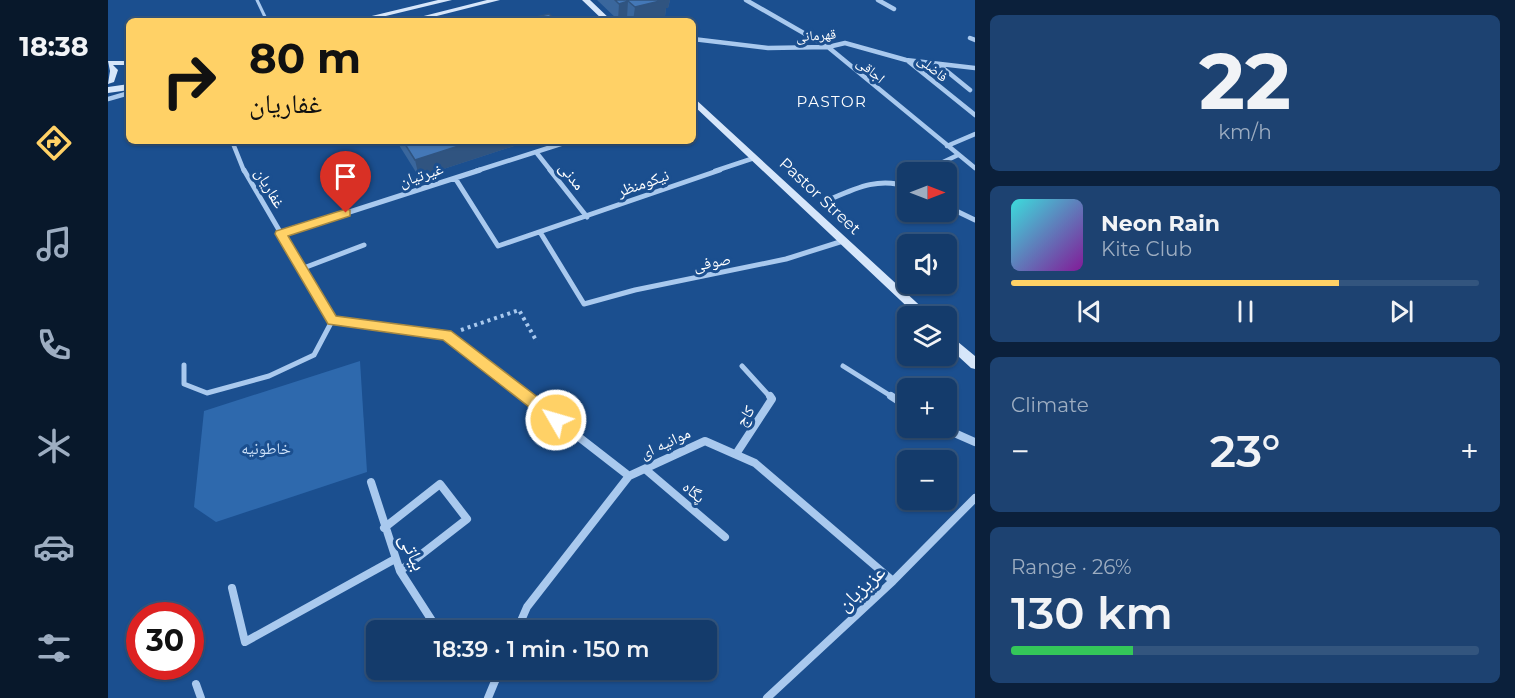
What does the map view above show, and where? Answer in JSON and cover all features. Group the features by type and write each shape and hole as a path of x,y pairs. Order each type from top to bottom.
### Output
{"main road":[{"path":"369,18 448,0"},
{"path":"421,18 496,0"},
{"path":"586,0 605,18"},
{"path":"108,65 126,63"},
{"path":"108,65 114,70 108,82"},
{"path":"108,90 126,87"},
{"name":"Pastor Street","path":"696,104 913,306"},
{"path":"957,347 975,364"}],"street":[{"name":"اجاقی","path":"746,0 828,47 975,168"},
{"path":"878,0 894,9"},
{"name":"قهرمانی","path":"696,39 768,48 828,47 844,43 906,60 975,68"},
{"name":"فاضلی","path":"906,60 975,115"},
{"path":"937,63 970,90"},
{"path":"108,99 126,94"},
{"path":"947,146 975,134"},
{"name":"غفاریان","path":"233,144 246,176 332,321"},
{"name":"غیرتیان","path":"280,234 561,144"},
{"name":"مدنی","path":"536,152 587,217"},
{"path":"944,162 958,155"},
{"name":"نیکومنظر","path":"455,178 498,246 754,158"},
{"path":"833,198 869,183 897,184"},
{"path":"957,211 975,220"},
{"name":"صوفی","path":"540,232 584,304 635,290 786,259 843,241"},
{"path":"301,268 364,245"},
{"path":"184,365 184,384 207,393 269,375 314,355 332,321 447,335 629,476"},
{"name":"کاج","path":"736,454 772,399 742,366"},
{"path":"843,366 897,400"},
{"path":"957,434 975,442"},
{"name":"موانیه ای","path":"521,620 527,607 629,476 705,441 755,463 893,581"},
{"name":"پگاه","path":"645,469 725,537"},
{"name":"بیاتی","path":"371,482 384,528 400,571 432,620"},
{"path":"384,528 440,484 467,519 400,571"},
{"name":"عزیزیان","path":"767,698 893,581 975,498"},
{"path":"232,588 245,642 395,559"},
{"path":"488,698 495,681"},
{"path":"196,684 201,698"}],"lane":[{"path":"257,0 266,18"}],"path":[{"path":"447,335 519,310 537,342"}],"green space":[{"name":"خاطونیه","path":"360,361 367,472 216,522 194,507 204,411"}],"building":[{"path":"615,0 664,0 635,7 628,1 619,4"},
{"path":"549,14 553,18 532,18"},
{"path":"405,144 465,144 415,160"}],"district":[{"name":"PASTOR","path":"832,101"}],"route":[{"path":"346,213 280,234 332,321 447,335 556,420"}]}
